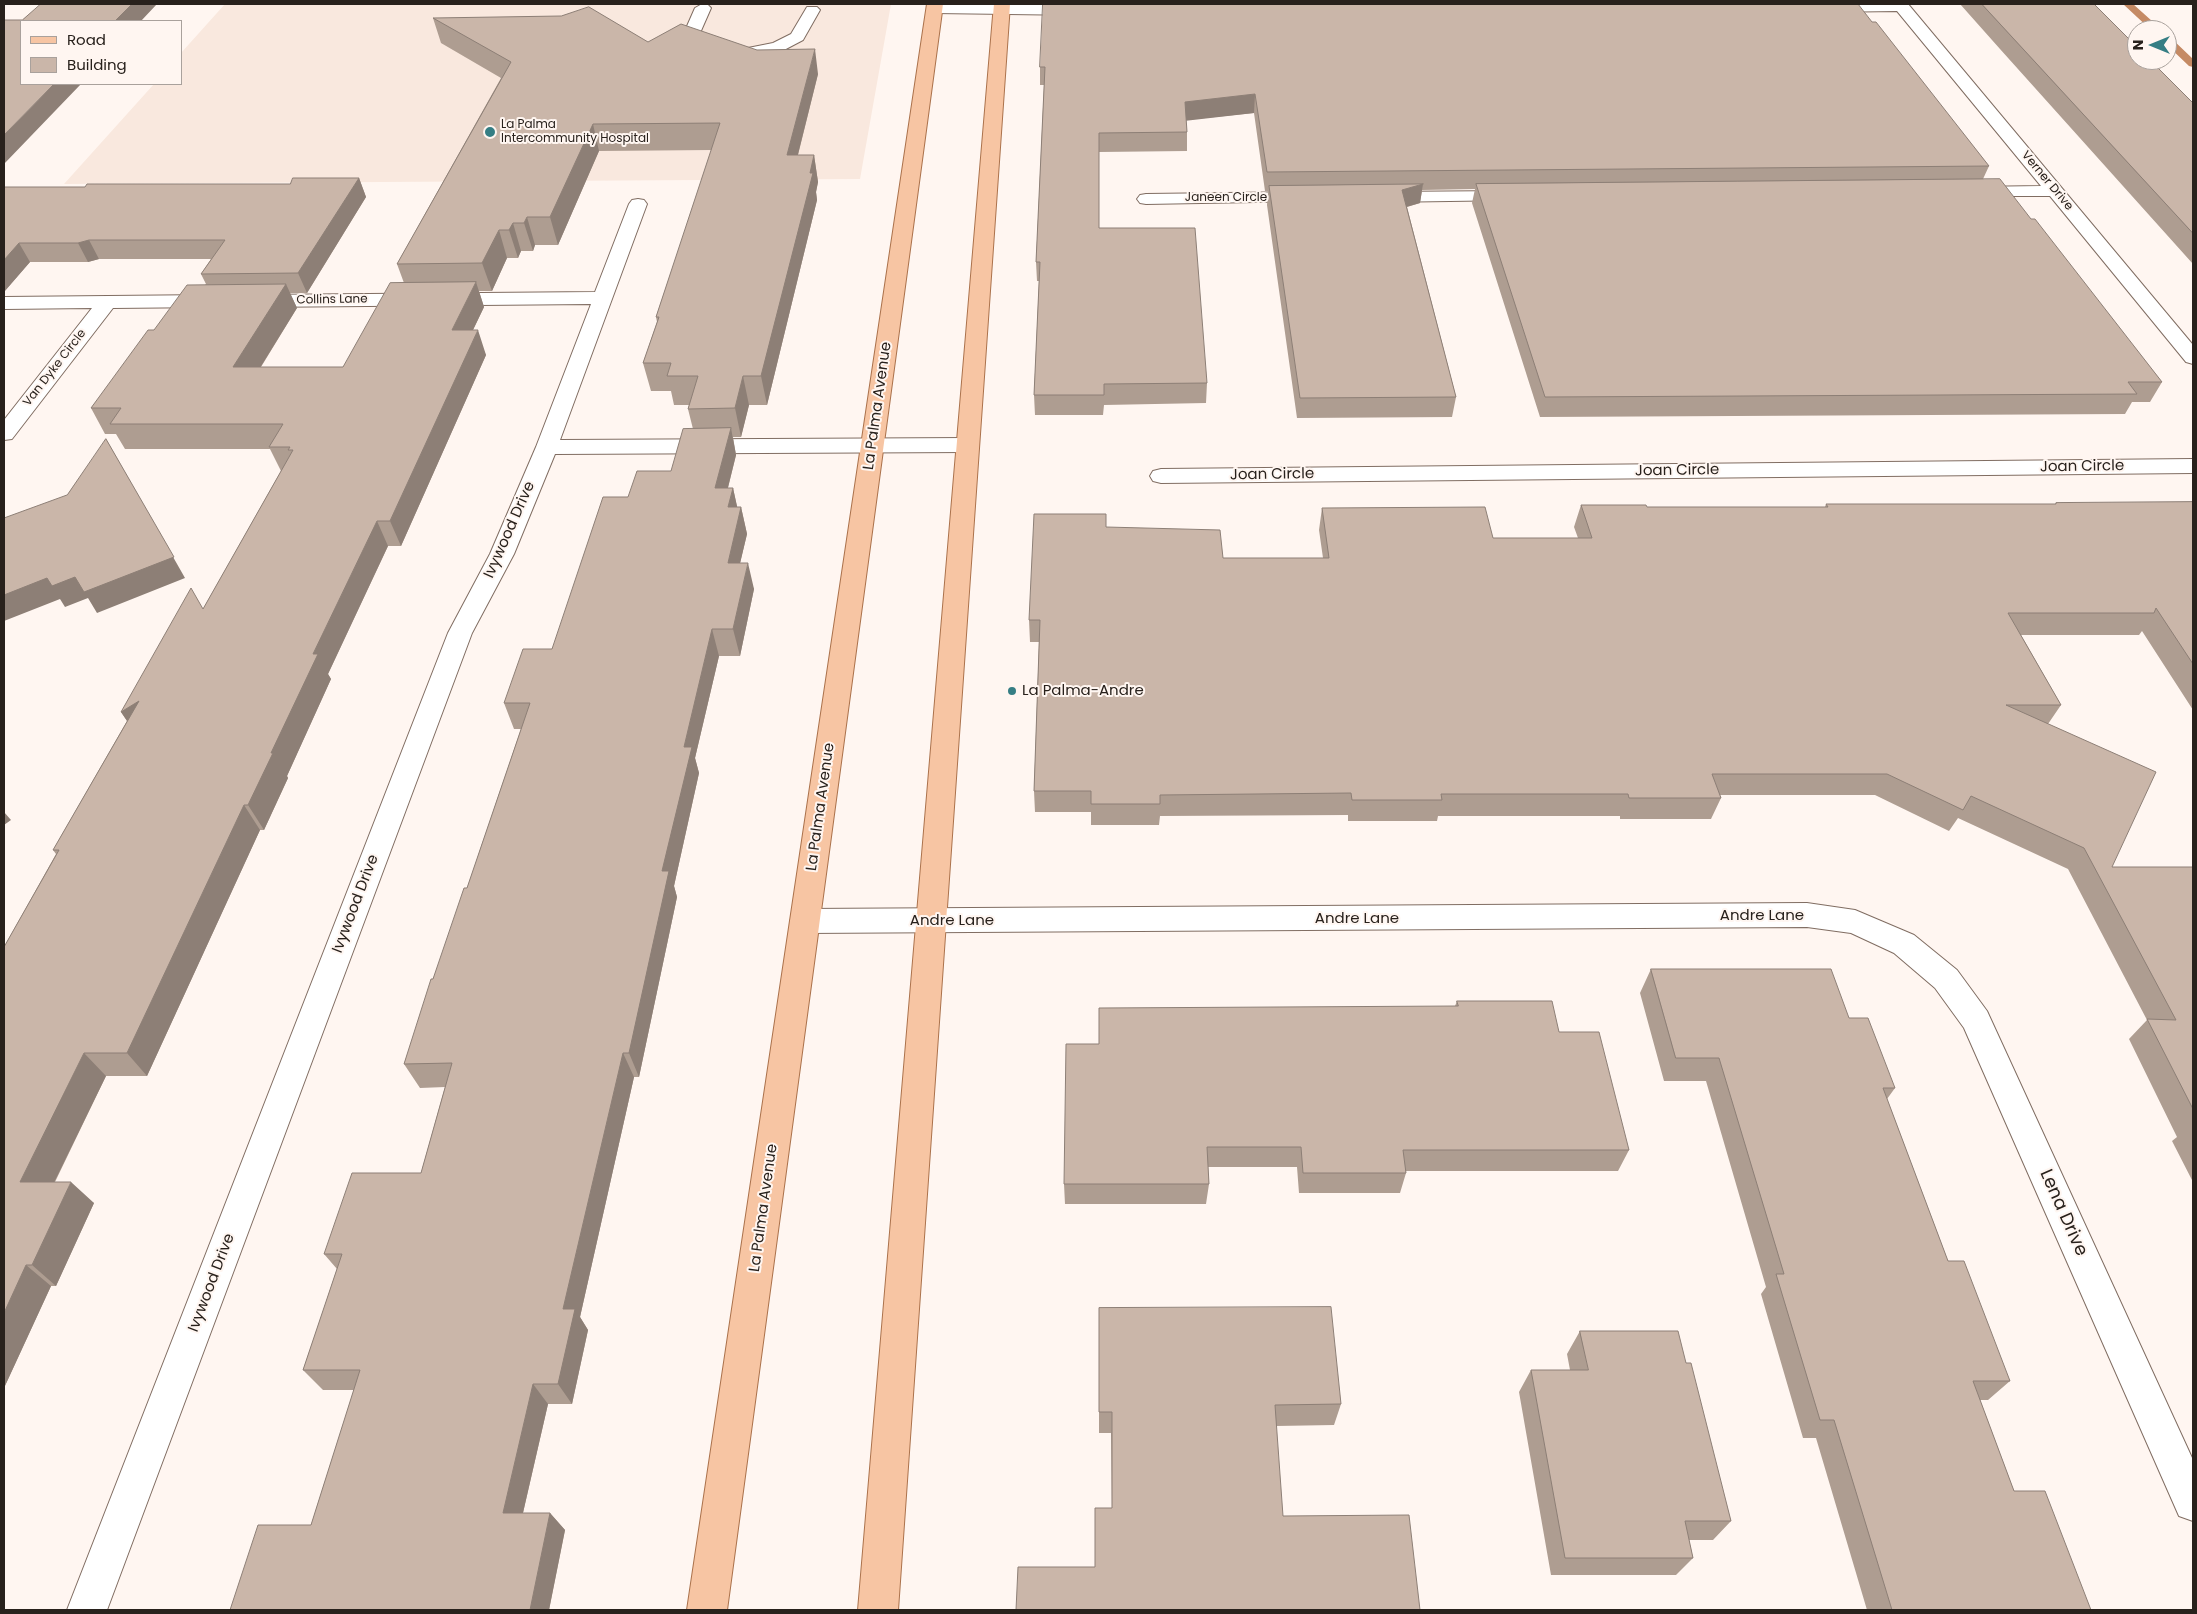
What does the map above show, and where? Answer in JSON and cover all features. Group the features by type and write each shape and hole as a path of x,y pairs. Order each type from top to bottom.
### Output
{"main road":[{"name":"La Palma Avenue","path":"706,1610 935,6"},
{"path":"878,1610 1002,7"}],"street":[{"path":"1804,7 1901,5"},
{"name":"Verner Drive","path":"1901,5 2193,358"},
{"path":"935,6 1094,10"},
{"path":"703,8 692,32 695,42 718,51 743,54 778,47 797,37 812,10"},
{"path":"1952,192 2056,192"},
{"path":"1365,197 1524,196"},
{"name":"Janeen Circle","path":"1146,199 1325,197"},
{"name":"Ivywood Drive","path":"87,1610 460,633 502,554 547,447 601,298 638,204"},
{"name":"Collins Lane","path":"4,303 601,298"},
{"name":"Van Dyke Circle","path":"4,434 107,302"},
{"path":"547,447 872,447 968,445"},
{"name":"Joan Circle","path":"1161,476 2193,466"},
{"name":"Andre Lane","path":"805,921 1807,915 1855,922 1904,944"},
{"name":"Lena Drive","path":"1904,944 1946,979 1976,1020 2193,1502"}],"shaded area":[{"name":"La Palma Intercommunity Hospital","path":"225,4 891,4 860,179 64,184 153,85 182,85 182,52"}],"building":[{"path":"41,4 132,4 116,20 22,20"},
{"path":"1043,4 1858,4 1872,22 1876,22 1989,166 1267,172 1255,94 1185,102 1187,132 1099,133 1099,228 1195,228 1207,383 1104,384 1104,395 1034,395 1040,262 1036,262 1045,67 1040,67"},
{"path":"1982,4 2094,4 2127,37 2127,70 2160,70 2193,103 2193,233"},
{"path":"589,7 648,42 681,24 757,50 815,49 787,155 814,155 810,173 813,173 761,376 743,376 735,408 688,409 698,376 667,376 671,363 643,363 659,317 656,317 720,123 593,124 550,217 527,217 524,223 513,223 509,230 499,230 482,263 397,264 511,62 433,18 561,16"},
{"path":"4,20 20,20 20,85 53,85 4,135"},
{"path":"293,178 359,178 298,273 201,274 225,240 89,240 78,243 19,243 4,260 4,187 85,187 87,184 290,184"},
{"path":"2000,179 2031,219 2035,219 2162,382 2128,382 2137,394 1545,397 1476,184"},
{"path":"1423,184 1402,190 1456,397 1300,398 1269,186"},
{"path":"476,282 452,330 478,330 390,521 377,521 313,654 318,654 271,753 273,753 248,805 244,805 127,1053 84,1053 20,1182 71,1182 32,1265 26,1265 4,1313 4,947 59,850 53,850 139,701 121,712 191,588 203,609 293,450 288,450 290,447 269,447 283,424 110,424 121,408 91,408 148,330 154,330 187,285 286,284 233,367 343,367 390,283"},
{"path":"731,428 715,488 733,488 728,507 741,507 728,563 748,563 733,629 712,629 684,747 692,747 662,871 669,871 629,1053 623,1053 563,1309 575,1309 558,1384 533,1384 503,1513 550,1513 530,1610 230,1610 258,1525 311,1525 360,1370 303,1370 342,1254 324,1254 352,1173 421,1173 452,1063 404,1064 431,979 433,979 464,888 467,888 530,703 504,703 523,649 552,649 603,497 628,497 637,471 671,471 683,429"},
{"path":"106,439 174,557 84,592 75,577 52,586 47,578 4,595 4,518 67,495"},
{"path":"2193,502 2193,664 2156,608 2154,613 2008,613 2061,705 2006,705 2156,772 2112,867 2193,867 2193,1109 2147,1019 2176,1020 2084,848 1971,796 1963,810 1887,774 1712,774 1721,798 1629,798 1628,794 1441,794 1442,800 1352,800 1351,793 1160,795 1160,804 1091,804 1091,791 1034,791 1040,620 1029,620 1034,514 1106,514 1106,527 1220,530 1223,558 1329,558 1322,508 1485,507 1493,538 1592,538 1581,505 1828,507 1826,504"},
{"path":"1651,969 1831,969 1849,1018 1868,1018 1895,1088 1883,1088 1948,1261 1964,1261 2010,1381 1973,1381 2014,1491 2045,1491 2091,1610 1892,1610 1834,1420 1820,1420 1776,1274 1784,1274 1719,1058 1676,1058"},
{"path":"1457,1001 1552,1001 1559,1032 1599,1032 1629,1150 1403,1150 1406,1173 1303,1173 1301,1147 1207,1147 1209,1184 1064,1184 1066,1044 1099,1044 1099,1008 1458,1006"},
{"path":"1331,1307 1341,1404 1275,1405 1283,1516 1409,1515 1420,1610 1016,1610 1018,1567 1095,1567 1095,1508 1112,1508 1112,1412 1099,1412 1099,1308"},
{"path":"1580,1331 1678,1331 1686,1363 1691,1363 1731,1521 1685,1521 1693,1558 1565,1558 1531,1370 1588,1370"}],"waterway":[{"path":"2128,4 2146,20"},
{"path":"2177,49 2193,64"}],"place":[{"name":"La Palma Intercommunity Hospital","path":"490,132"},
{"name":"La Palma-Andre","path":"1012,691"}]}
